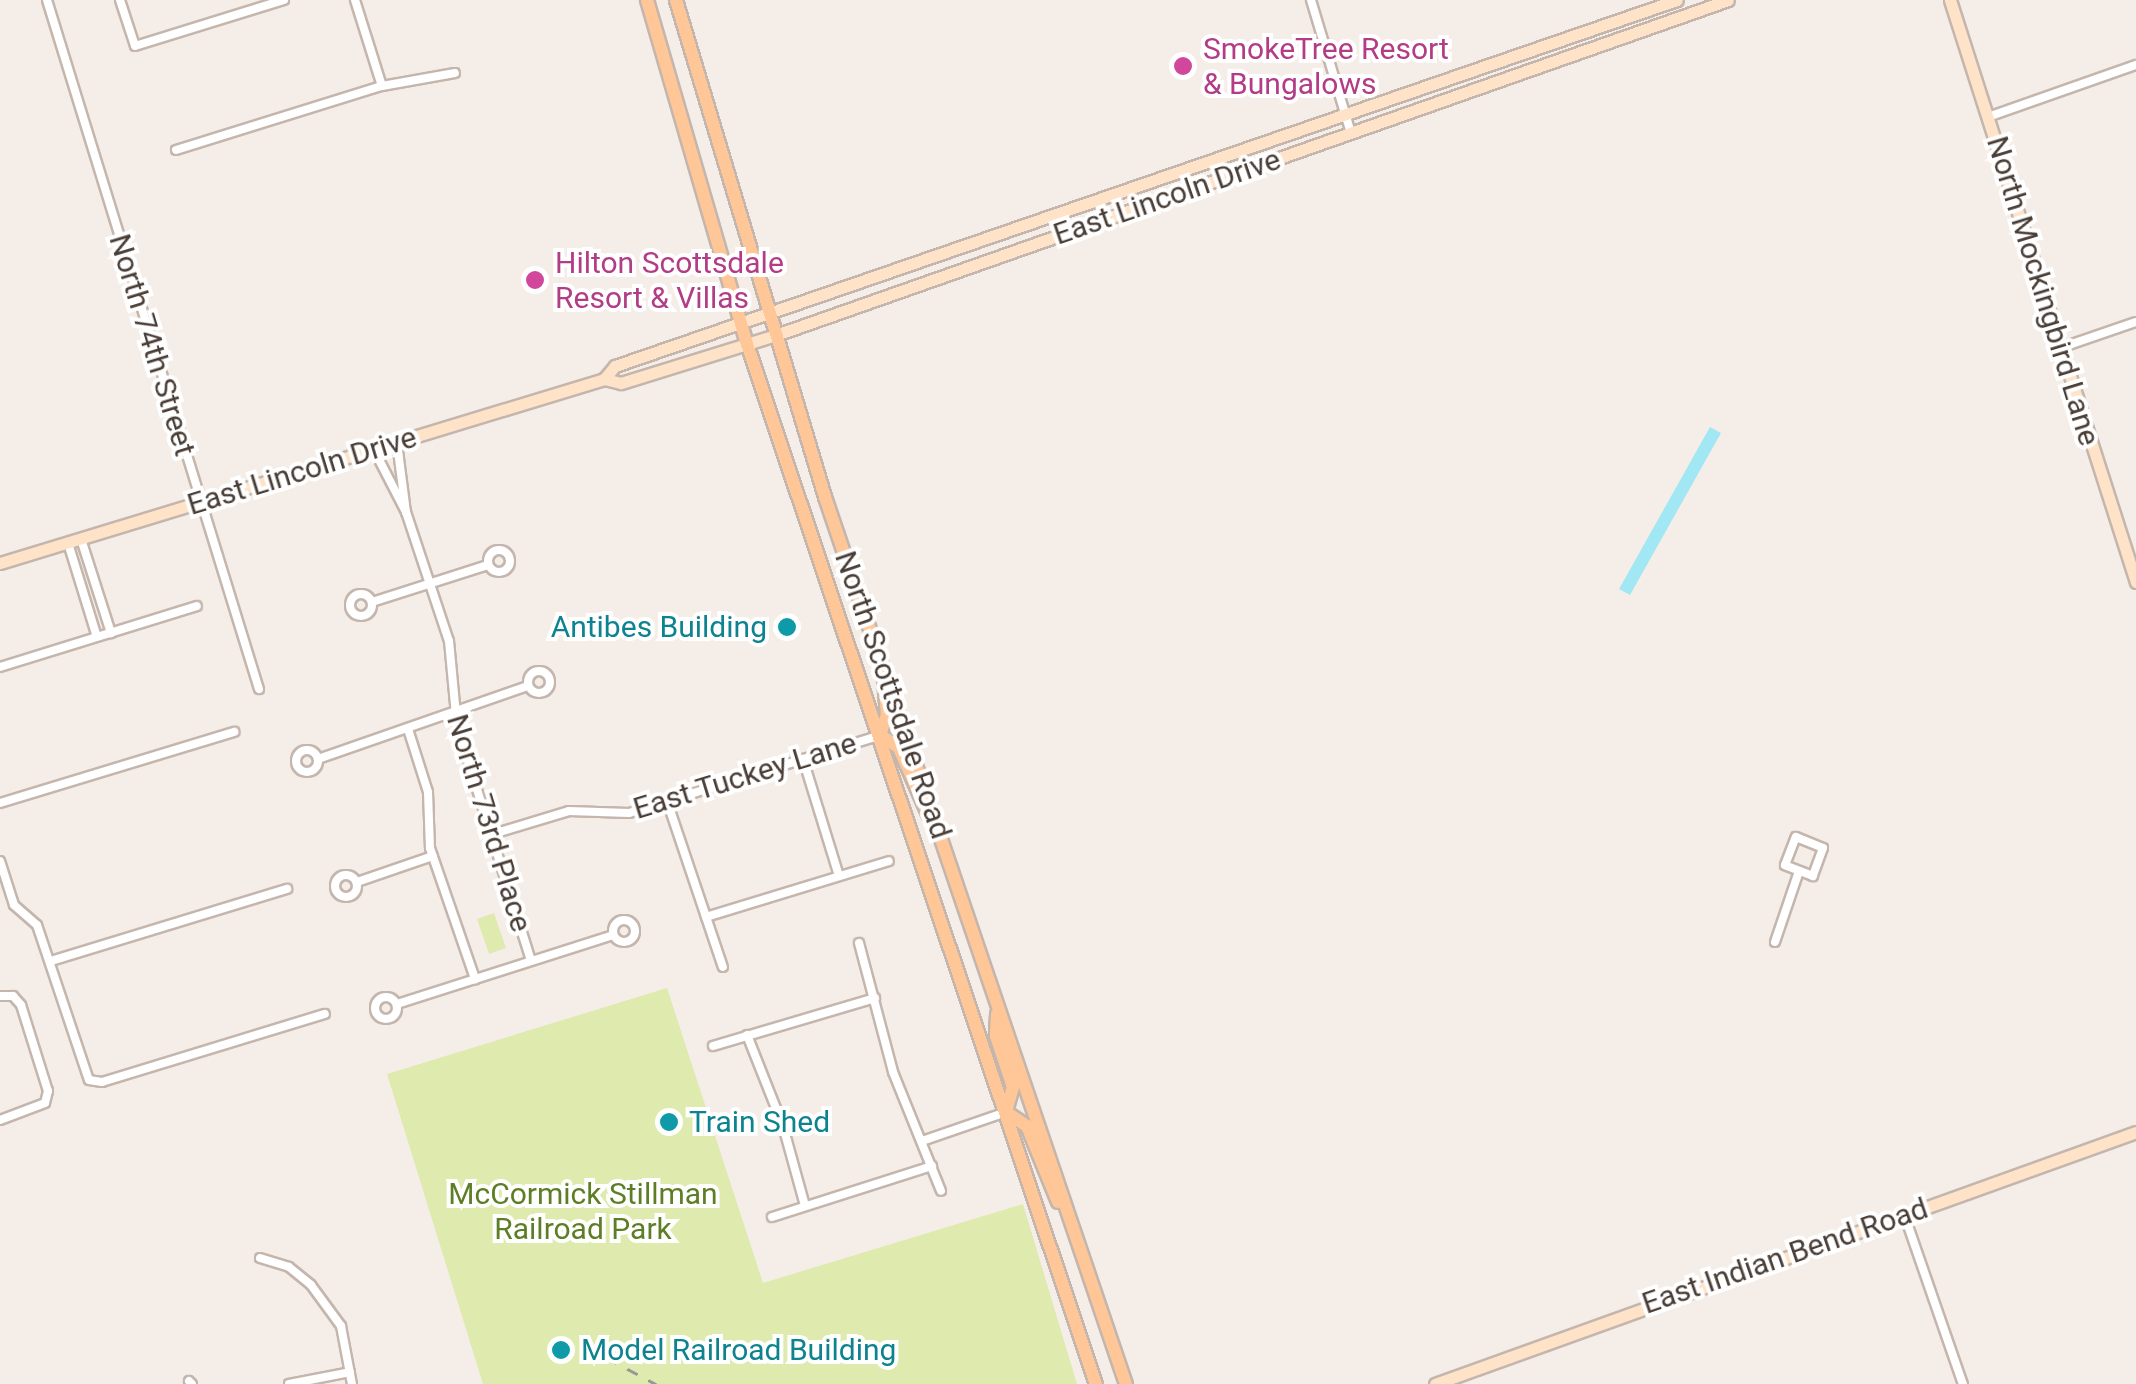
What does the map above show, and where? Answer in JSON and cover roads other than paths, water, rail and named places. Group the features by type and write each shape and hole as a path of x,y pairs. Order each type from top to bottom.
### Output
{"main road":[{"name":"North Scottsdale Road","path":"648,0 747,344 1096,1384"},
{"name":"North Scottsdale Road","path":"676,0 773,336 1126,1384"},
{"name":"East Lincoln Drive","path":"0,563 604,379 615,366 768,318 1679,0"},
{"path":"1679,0 1686,15"},
{"name":"East Lincoln Drive","path":"604,379 621,384 773,336 1728,0"},
{"name":"North Mockingbird Lane","path":"1950,0 2136,582"},
{"path":"825,570 848,563"},
{"path":"884,663 886,716 880,735 899,748 918,802 938,830"},
{"path":"998,1005 996,1036 1013,1087 1006,1112 1027,1126 1046,1184 1068,1216"},
{"name":"East Indian Bend Road","path":"1435,1384 2136,1132"}],"street":[{"name":"North 74th Street","path":"47,0 198,502 259,690"},
{"path":"120,0 135,46 284,0"},
{"path":"355,0 382,86"},
{"path":"1312,0 1350,133"},
{"path":"1988,117 2136,65"},
{"path":"176,150 382,86 455,72"},
{"path":"2062,355 2136,322"},
{"name":"North 73rd Place","path":"397,442 406,512"},
{"name":"North 73rd Place","path":"374,450 406,512 449,640 454,712 530,960"},
{"path":"81,539 111,633"},
{"path":"68,543 97,637"},
{"path":"372,602 488,565"},
{"path":"0,666 197,606"},
{"path":"318,759 528,686"},
{"path":"408,729 428,792 433,856 475,979"},
{"path":"0,804 234,732"},
{"name":"East Tuckey Lane","path":"493,834 555,814 629,813 880,735"},
{"path":"803,759 840,876"},
{"path":"668,800 724,967"},
{"path":"1796,838 1823,848 1812,876 1798,870 1785,866 1796,838"},
{"path":"357,882 433,856"},
{"path":"706,918 889,860"},
{"path":"0,861 14,905 37,925 89,1080 102,1082 325,1014"},
{"path":"1774,942 1798,870"},
{"path":"51,962 287,889"},
{"path":"397,1004 613,935"},
{"path":"859,944 893,1072 941,1191"},
{"path":"0,996 13,996 48,1090 44,1103 0,1120"},
{"path":"713,1046 875,998"},
{"path":"747,1035 783,1126 804,1206"},
{"path":"922,1141 1006,1112"},
{"path":"772,1217 932,1166"},
{"path":"1904,1214 1963,1384"},
{"path":"260,1258 289,1267 311,1285 340,1326 352,1384"},
{"path":"289,1384 350,1372"}],"water":[{"path":"1710,427 1721,433 1630,595 1619,589"}],"railway":[{"path":"585,1346 656,1384"}],"place":[{"name":"SmokeTree Resort & Bungalows","path":"1183,66"},
{"name":"Hilton Scottsdale Resort & Villas","path":"535,280"},
{"name":"Antibes Building","path":"787,627"},
{"name":"Train Shed","path":"669,1122"},
{"name":"Model Railroad Building","path":"561,1350"}],"park label":[{"name":"McCormick Stillman Railroad Park","path":"583,1211"}]}
